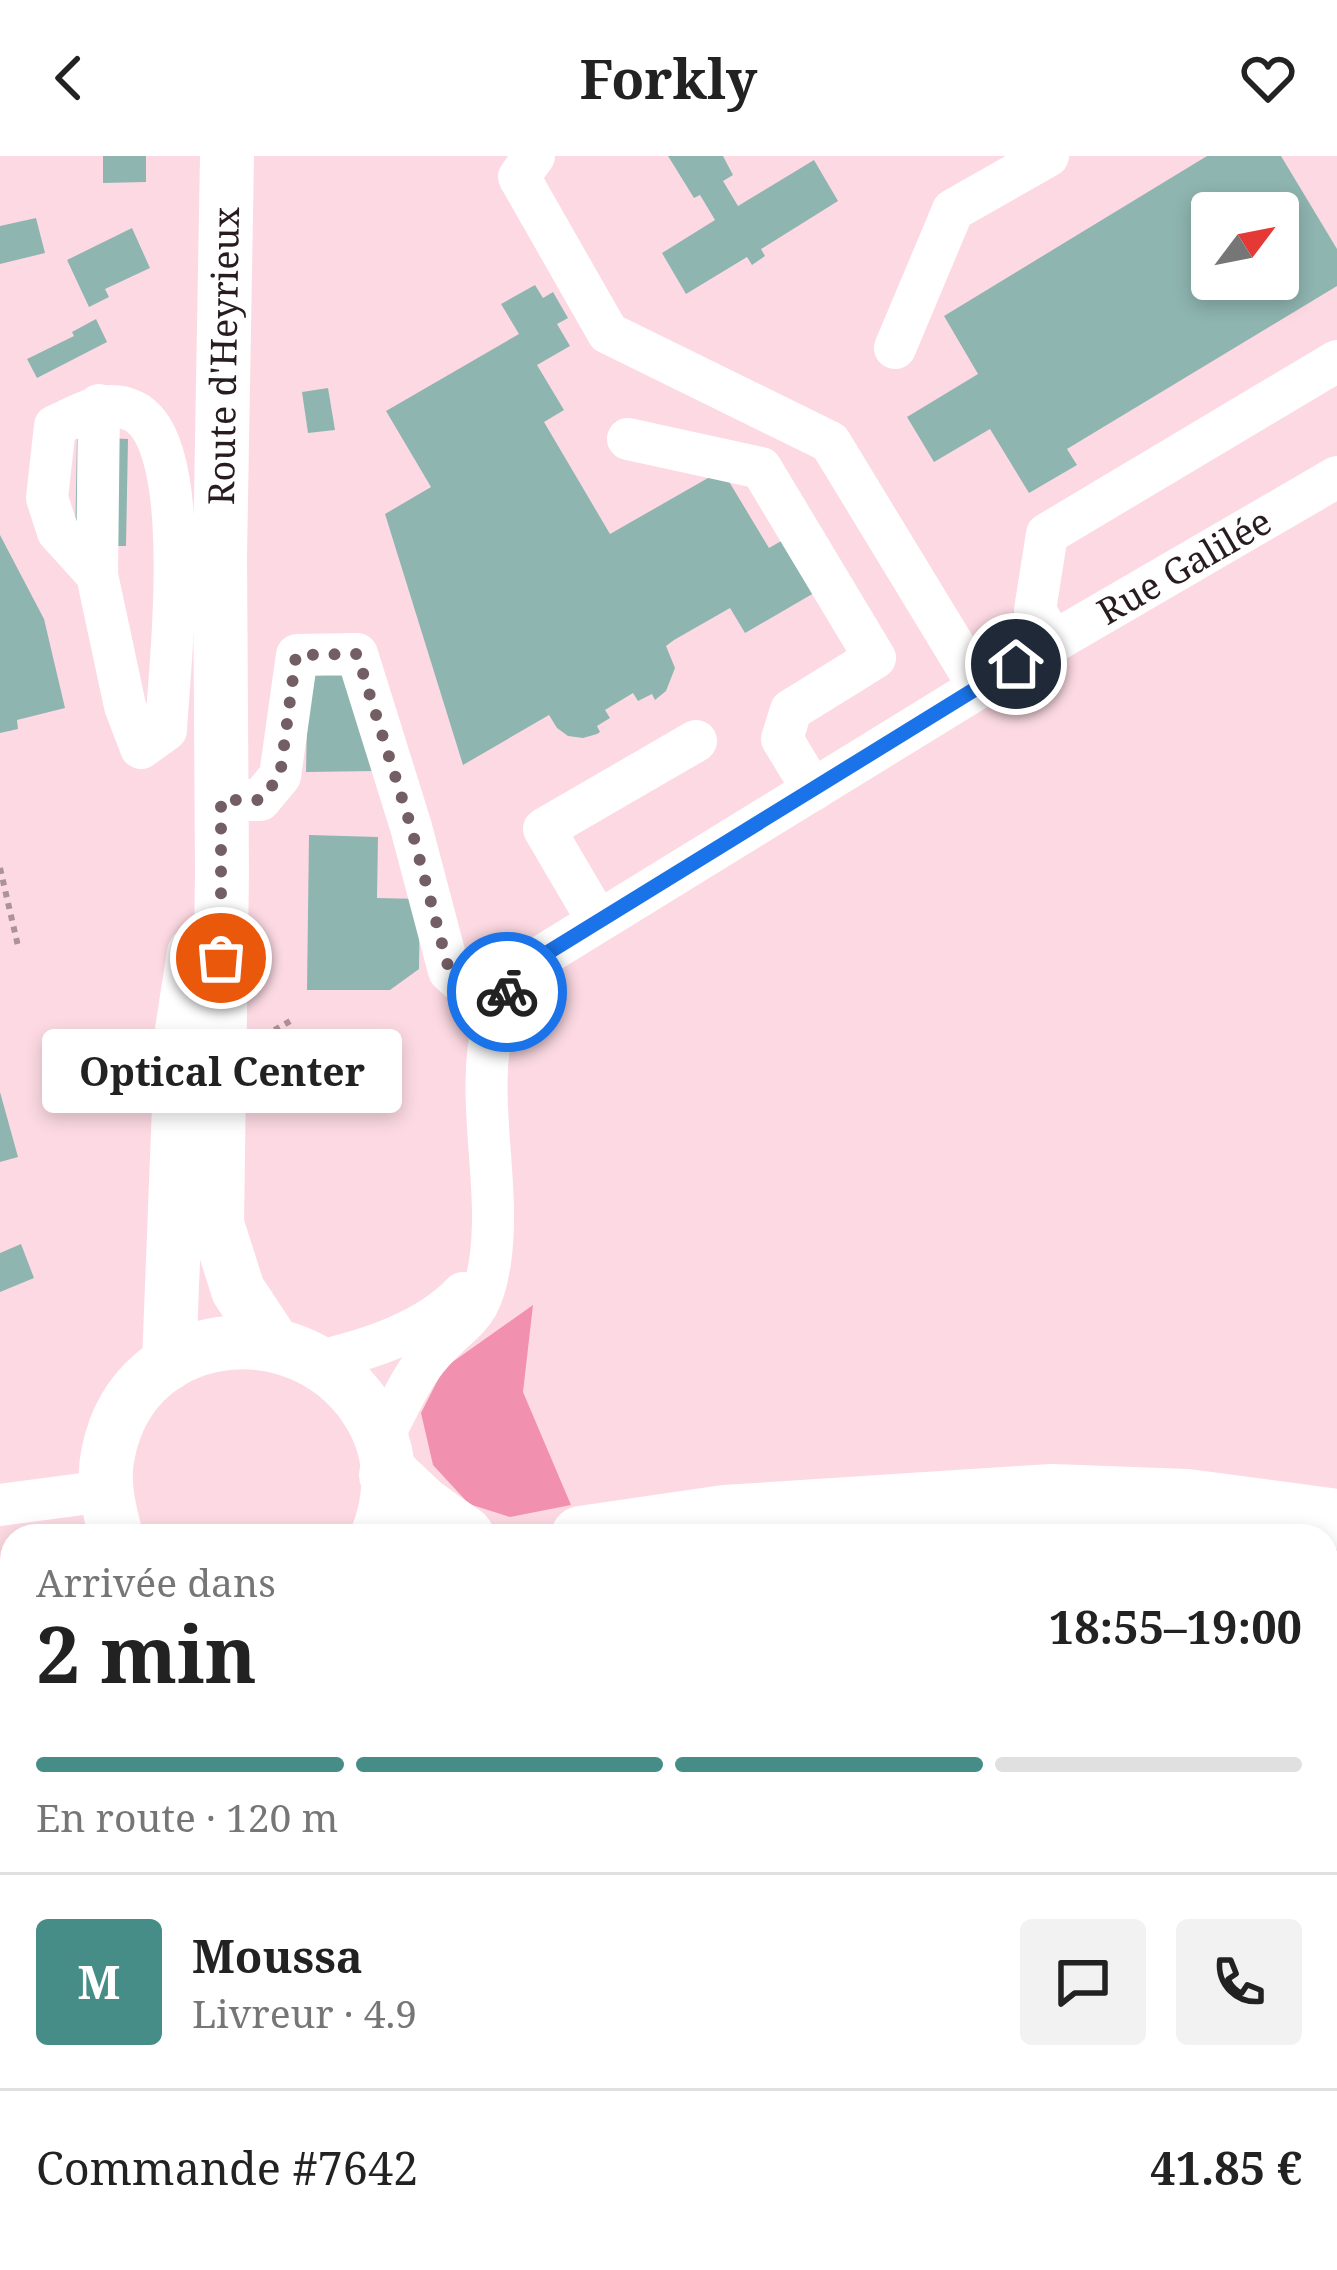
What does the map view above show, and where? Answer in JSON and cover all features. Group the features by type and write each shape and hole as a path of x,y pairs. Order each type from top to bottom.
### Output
{"highway":[{"path":"386,1457 423,1507 447,1524"},
{"path":"663,1524 724,1515 940,1524 1052,1493 1263,1508 1337,1519"}],"main road":[{"name":"Route d'Heyrieux","path":"170,1363 182,1030 196,940 204,563 227,156"},
{"name":"Route d'Heyrieux","path":"204,563 221,800 217,1224 238,1290 296,1352 347,1382 368,1408 386,1457"},
{"path":"110,1513 108,1454 120,1418 141,1387 170,1363 201,1348 237,1341 296,1352"},
{"path":"382,1524 386,1457"}],"street":[{"path":"534,156 519,177 608,333 830,442 979,687"},
{"path":"896,348 953,210 1048,156"},
{"path":"1053,642 1035,610 1047,534 1337,361"},
{"path":"99,405 134,411 159,439 204,563 166,730 141,748 125,706 97,574 58,532 46,498 55,426 99,405"},
{"path":"628,439 761,468 875,658 791,710 782,739 813,790"},
{"name":"Rue Galilée","path":"495,1012 513,982 539,958 1053,642 1337,477"},
{"path":"221,800 260,800 280,776 296,655 357,654 449,970 495,1012 486,1098 492,1244 482,1296 468,1323 433,1352 386,1457"},
{"path":"598,921 544,829 695,741"},
{"path":"296,1352 361,1351 410,1330 450,1307 489,1267"},
{"path":"0,1505 110,1513"}],"path":[{"path":"0,868 18,946"}],"shaded area":[{"path":"533,1305 523,1392 571,1505 510,1517 469,1504 433,1465 421,1413 444,1368"}],"building":[{"path":"103,156 146,156 146,182 103,183"},
{"path":"668,156 723,156 733,175 723,181 738,206 814,160 838,201 761,249 765,256 752,265 747,257 686,294 662,253 715,220 700,195 694,198"},
{"path":"1207,156 1281,156 1337,249 1337,286 1067,449 1077,465 1029,493 990,429 934,462 907,417 978,374 944,316"},
{"path":"36,218 45,253 0,264 0,226"},
{"path":"132,228 150,268 105,289 109,297 89,307 67,260"},
{"path":"535,285 543,298 553,292 568,318 557,324 570,346 537,365 564,410 544,422 610,534 722,470 769,548 783,540 814,593 745,633 730,608 674,640 666,646 675,668 666,691 655,700 652,694 638,701 633,693 605,710 610,718 597,726 597,734 568,736 549,715 463,765 385,514 431,487 386,411 519,334 501,304"},
{"path":"96,319 107,342 37,378 27,359 74,336 72,332"},
{"path":"328,388 335,430 308,433 302,392"},
{"path":"77,437 128,439 126,546 75,546"},
{"path":"0,535 44,619 65,708 17,720 18,729 0,733"},
{"path":"308,667 346,668 377,771 306,772"},
{"path":"309,835 378,837 377,898 420,899 419,969 390,990 307,990"},
{"path":"0,1092 18,1157 0,1162"},
{"path":"21,1244 34,1278 0,1292 0,1253"}],"way so far":[{"path":"221,958 221,800 260,800 280,776 296,655 357,654 449,970 495,1012 507,992"}],"place":[{"name":"Optical Center","path":"221,958"}],"route":[{"path":"507,992 539,958 1016,664"}]}
